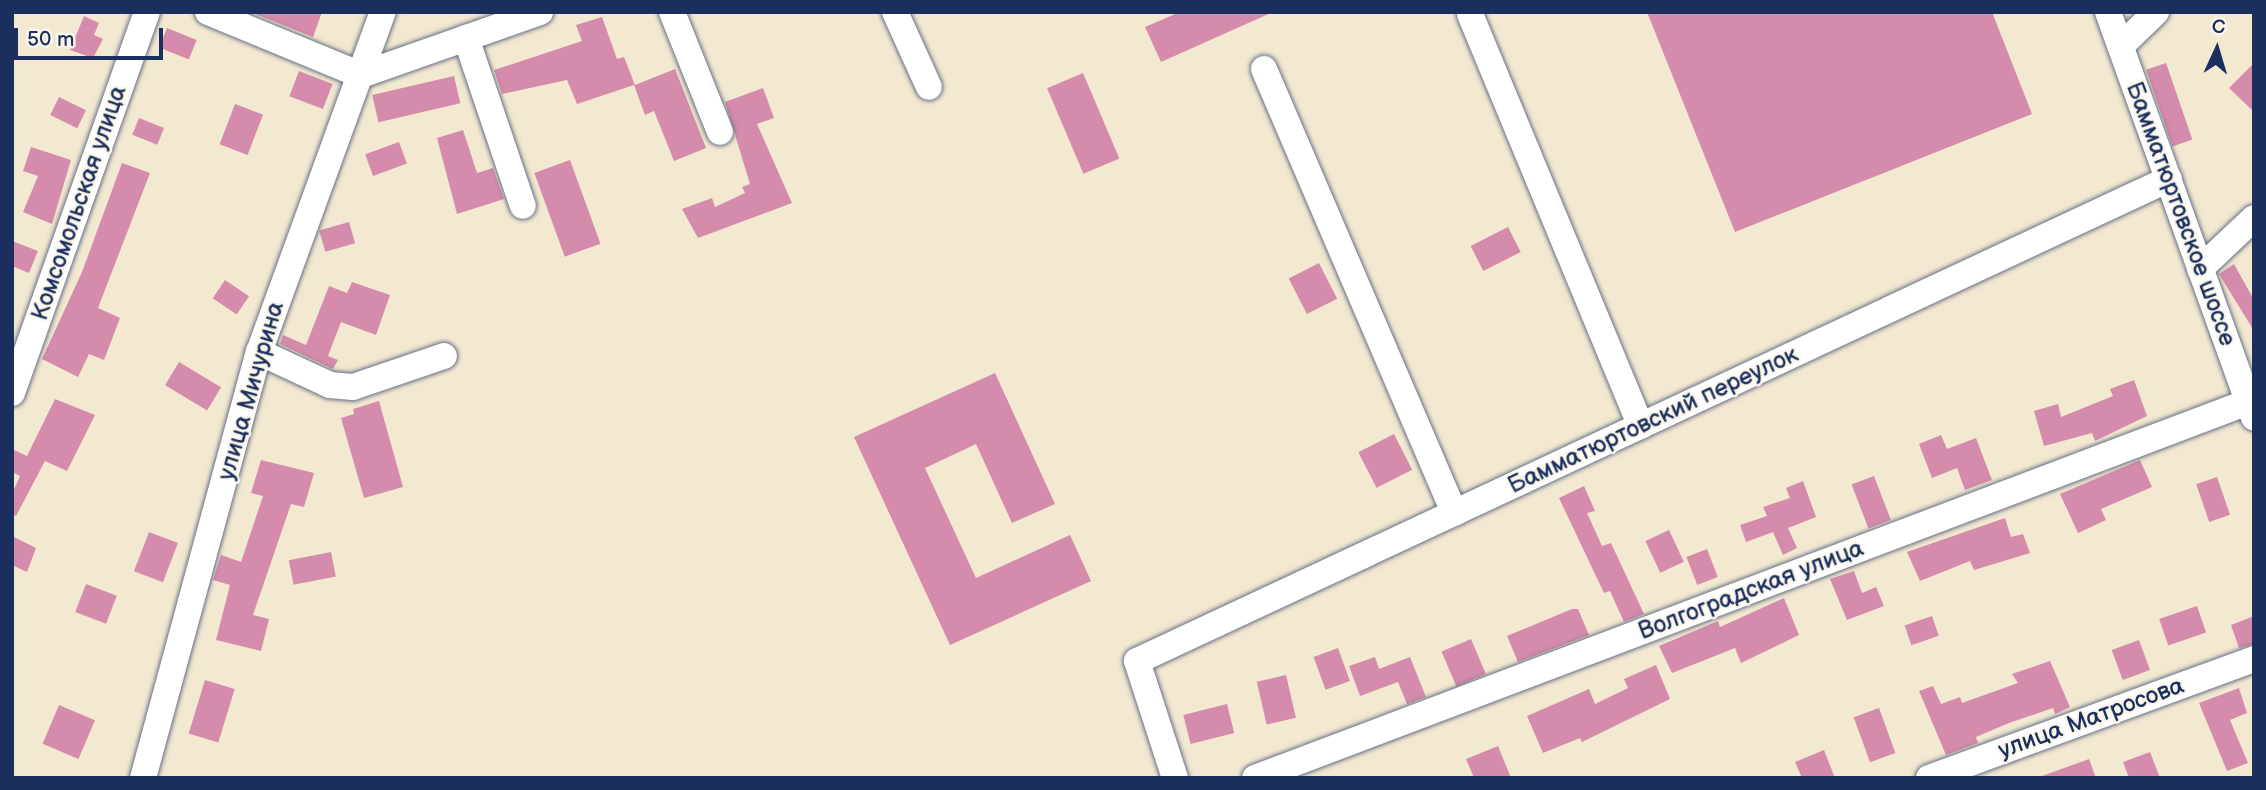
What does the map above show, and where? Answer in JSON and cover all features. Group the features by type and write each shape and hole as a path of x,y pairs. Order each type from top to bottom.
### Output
{"street":[{"name":"Комсомольская улица","path":"12,393 147,12"},
{"path":"208,12 361,75 540,12"},
{"name":"улица Мичурина","path":"143,778 258,352 383,12"},
{"path":"672,12 720,132"},
{"path":"895,12 929,87"},
{"name":"Бамматюртовское шоссе","path":"2108,12 2251,409"},
{"path":"2121,46 2156,12"},
{"path":"1470,14 1641,426"},
{"path":"466,38 523,206"},
{"path":"1264,69 1454,513"},
{"name":"Бамматюртовский переулок","path":"1175,778 1137,662 2169,179"},
{"path":"2200,269 2254,218"},
{"path":"258,352 330,385 353,387 444,356"},
{"name":"Волгоградская улица","path":"1255,778 2251,409"},
{"name":"улица Матросова","path":"1929,778 2254,659"}],"building":[{"path":"250,12 322,12 313,37"},
{"path":"1180,12 1273,12 1161,62 1145,27"},
{"path":"1647,12 1992,12 2032,114 1735,232"},
{"path":"84,16 99,23 94,35 103,39 93,58 70,50"},
{"path":"602,17 617,59 624,57 635,85 675,69 706,148 674,161 654,111 645,115 634,85 577,104 567,80 502,94 494,70 582,41 576,25"},
{"path":"167,28 197,40 189,59 159,47"},
{"path":"2166,63 2192,140 2173,146 2146,70"},
{"path":"2254,63 2254,112 2229,88"},
{"path":"299,71 333,84 323,109 289,96"},
{"path":"1083,73 1119,159 1083,174 1047,88"},
{"path":"454,76 460,103 378,122 372,95"},
{"path":"763,88 774,118 757,124 792,203 698,238 682,209 712,198 715,207 745,193 742,187 750,184 725,102"},
{"path":"59,97 86,110 77,128 50,115"},
{"path":"235,104 263,115 248,155 220,144"},
{"path":"139,118 164,128 157,145 132,135"},
{"path":"463,130 477,173 493,168 504,199 457,214 437,138"},
{"path":"399,142 407,164 373,176 365,154"},
{"path":"31,147 71,160 52,224 23,212 38,176 23,171"},
{"path":"570,160 600,244 565,257 534,173"},
{"path":"122,163 150,173 98,308 120,318 104,360 89,354 78,377 42,359 82,272"},
{"path":"349,222 355,243 325,252 319,231"},
{"path":"1508,227 1521,252 1483,271 1471,246"},
{"path":"12,241 38,251 29,273 12,266"},
{"path":"1319,263 1337,299 1307,314 1289,278"},
{"path":"2234,264 2254,300 2254,331 2219,274"},
{"path":"225,280 249,296 237,314 213,298"},
{"path":"352,282 390,295 376,335 341,322 328,356 338,360 333,369 280,344 283,335 306,345 329,286 347,293"},
{"path":"179,362 221,387 207,410 165,385"},
{"path":"995,373 1055,504 1012,523 976,444 925,468 976,578 1070,535 1091,581 950,645 854,437"},
{"path":"2134,380 2147,416 2095,441 2092,433 2044,446 2034,411 2058,404 2061,417 2113,396 2110,389"},
{"path":"55,399 95,415 67,471 45,461 16,516 12,514 12,494 20,476 12,472 12,449 27,456"},
{"path":"379,401 403,487 364,498 341,418 354,414 353,409"},
{"path":"1394,434 1412,470 1377,488 1358,452"},
{"path":"1941,435 1947,449 1976,438 1992,480 1965,490 1957,468 1932,478 1919,444"},
{"path":"261,460 314,473 304,507 291,504 253,615 269,619 261,651 216,640 230,585 213,580 221,555 241,562 263,496 251,493"},
{"path":"2140,460 2152,487 2101,509 2106,520 2078,533 2060,494"},
{"path":"1874,476 1891,520 1868,528 1852,485"},
{"path":"2217,477 2230,515 2209,522 2196,484"},
{"path":"1803,481 1816,517 1788,528 1797,548 1783,555 1773,532 1746,542 1740,525 1767,516 1763,507 1790,498 1786,488"},
{"path":"1584,486 1595,511 1587,513 1602,546 1611,543 1644,614 1624,622 1610,591 1604,593 1559,498"},
{"path":"2005,518 2011,537 2023,534 2030,553 1974,570 1970,561 1920,581 1907,552"},
{"path":"1669,530 1684,562 1660,573 1645,541"},
{"path":"149,532 178,543 163,582 134,571"},
{"path":"12,536 36,548 27,572 12,565"},
{"path":"1707,549 1718,577 1697,585 1686,557"},
{"path":"331,552 336,577 294,585 289,560"},
{"path":"1854,571 1862,593 1876,587 1884,606 1847,620 1830,579"},
{"path":"86,584 117,596 106,624 75,612"},
{"path":"1784,598 1799,635 1741,663 1735,648 1672,673 1659,646 1718,621 1720,627"},
{"path":"2197,606 2206,632 2168,645 2159,619"},
{"path":"1572,609 1578,609 1589,635 1518,662 1507,636"},
{"path":"1932,616 1939,636 1911,645 1905,625"},
{"path":"2254,616 2254,644 2239,648 2231,625"},
{"path":"1471,639 1486,674 1456,686 1442,652"},
{"path":"2139,640 2150,670 2123,680 2112,650"},
{"path":"1338,648 1350,681 1326,690 1314,657"},
{"path":"1375,657 1379,669 1410,657 1426,697 1407,704 1398,682 1360,696 1349,666"},
{"path":"2050,661 2070,707 2055,714 2053,708 2009,723 1976,737 1978,743 1946,755 1919,691 1933,686 1941,704 1960,697 1962,703 2018,683 2012,674"},
{"path":"1656,665 1670,699 1582,742 1580,738 1543,753 1527,716 1589,689 1595,704 1628,688 1624,679"},
{"path":"1286,675 1296,718 1267,725 1257,682"},
{"path":"205,680 235,689 218,743 189,734"},
{"path":"2239,688 2247,713 2230,720 2248,763 2227,771 2199,703"},
{"path":"1227,704 1234,733 1191,744 1183,715"},
{"path":"59,705 95,720 78,759 43,744"},
{"path":"1879,708 1895,753 1870,762 1854,717"},
{"path":"1498,746 1511,778 1474,778 1466,759"},
{"path":"1824,750 1835,778 1802,778 1795,762"},
{"path":"2150,752 2160,778 2129,778 2123,762"},
{"path":"2089,759 2096,778 2042,778 2042,776"}]}
